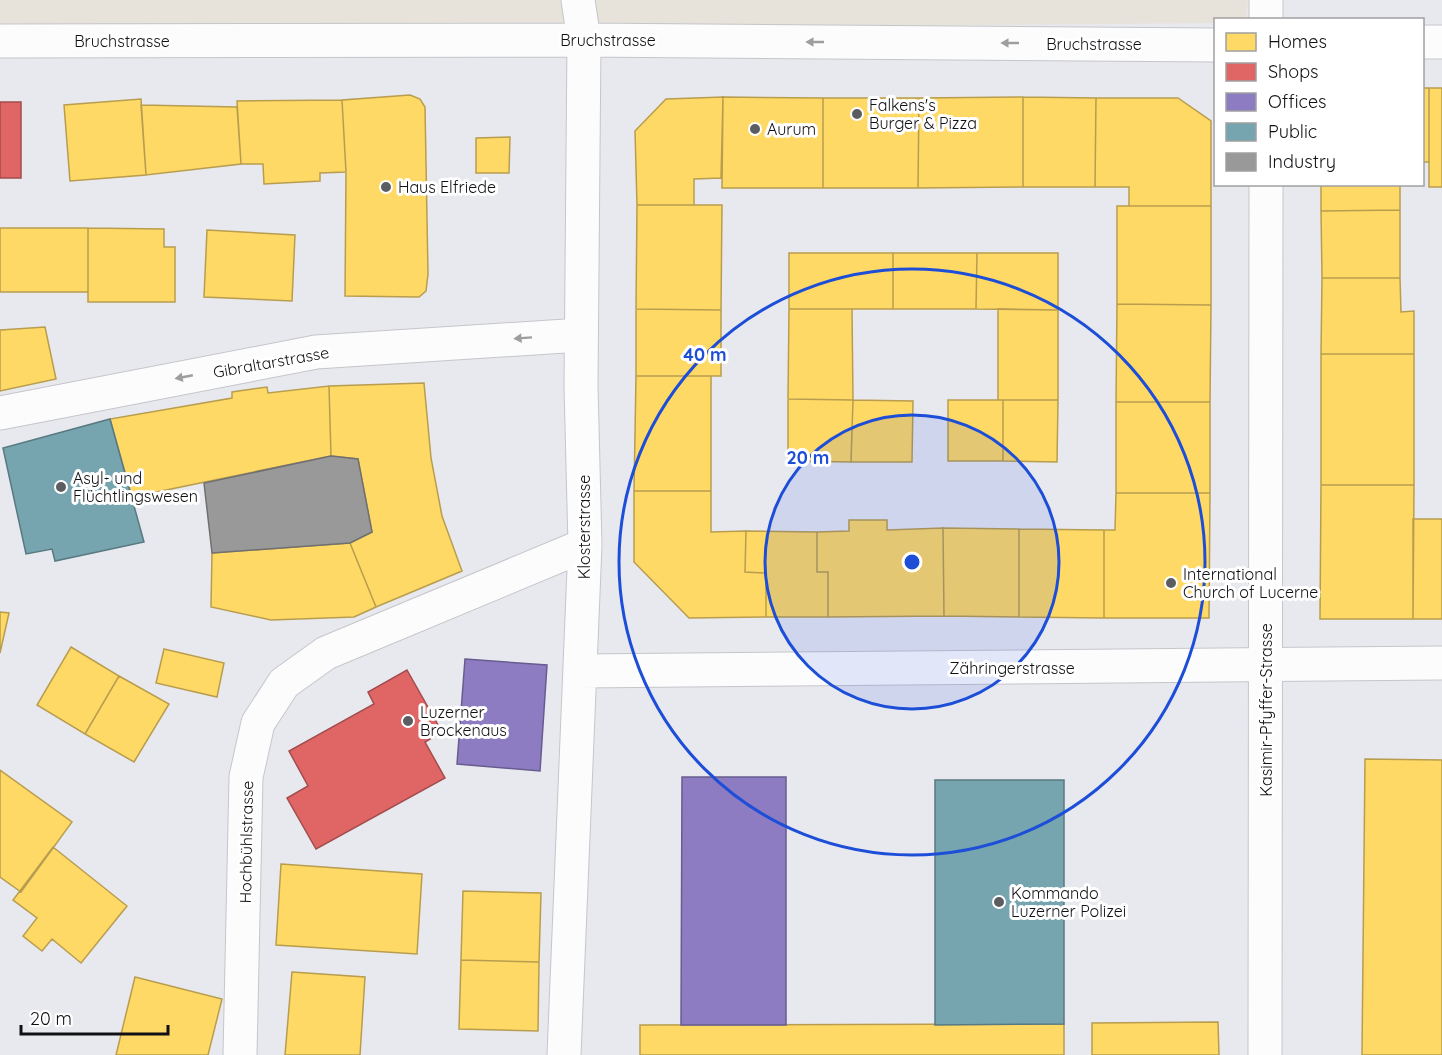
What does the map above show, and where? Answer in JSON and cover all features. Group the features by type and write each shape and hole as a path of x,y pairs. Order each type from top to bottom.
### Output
{"street":[{"name":"Klosterstrasse","path":"564,1055 582,671 585,545 581,335 584,40 578,0"},
{"path":"1266,0 1266,18"},
{"name":"Bruchstrasse","path":"0,41 584,40 1214,45"},
{"path":"1424,42 1442,42"},
{"name":"Kasimir-Pfyffer-Strasse","path":"1265,1055 1266,186"},
{"name":"Gibraltarstrasse","path":"0,413 316,352 581,335"},
{"name":"Hochbühlstrasse","path":"240,1055 246,777 258,723 284,683 326,653 585,545"},
{"name":"Zähringerstrasse","path":"582,671 1442,663"}],"shaded area":[{"path":"0,0 1248,0 1246,18 1214,18 1214,23 0,34"}],"building: Homes":[{"path":"1424,88 1429,88 1429,162 1424,162"},
{"path":"1429,88 1442,88 1442,187 1429,187"},
{"name":"Haus Elfriede","path":"410,95 420,99 425,107 428,274 426,291 419,297 345,296 346,172 342,100"},
{"path":"723,97 823,98 823,188 722,188"},
{"path":"723,97 721,178 694,179 694,205 637,205 635,131 666,99"},
{"path":"1023,97 1023,187 918,188 919,98"},
{"path":"1023,97 1096,98 1095,187 1023,187"},
{"path":"823,98 919,98 918,188 823,188"},
{"path":"1096,98 1178,98 1211,121 1211,206 1129,206 1129,187 1095,187"},
{"path":"141,99 146,175 70,181 64,105"},
{"path":"342,100 346,172 320,173 320,181 264,184 263,164 241,164 237,101"},
{"path":"141,105 237,107 241,164 146,175"},
{"path":"510,137 509,173 476,173 476,138"},
{"path":"1321,186 1400,186 1400,210 1321,211"},
{"path":"637,205 722,205 721,310 636,309"},
{"path":"1117,206 1211,206 1211,305 1117,304"},
{"path":"1400,210 1400,278 1322,278 1321,211"},
{"path":"0,228 88,228 88,292 0,292"},
{"path":"88,228 164,229 164,247 175,247 175,302 88,302"},
{"path":"207,230 295,235 292,301 204,297"},
{"path":"789,253 893,253 893,309 789,309"},
{"path":"893,253 977,253 976,309 893,309"},
{"path":"977,253 1058,253 1058,310 976,309"},
{"path":"1322,278 1400,278 1401,312 1414,311 1414,354 1321,354"},
{"path":"1117,304 1211,305 1210,402 1116,402"},
{"path":"636,309 721,310 721,376 636,376"},
{"path":"789,309 852,309 853,400 788,399"},
{"path":"998,309 1058,310 1058,400 998,400"},
{"path":"45,327 56,379 0,391 0,330"},
{"path":"1321,354 1414,354 1414,485 1321,485"},
{"path":"636,376 711,376 711,491 634,491"},
{"path":"424,383 431,458 442,516 462,571 376,607 350,543 372,532 358,459 331,456 329,386"},
{"path":"329,386 331,456 132,497 110,419 232,398 232,392 267,387 268,393"},
{"path":"788,399 853,400 851,462 788,461"},
{"path":"853,400 913,401 912,462 851,462"},
{"path":"948,400 1003,400 1003,461 948,461"},
{"path":"1003,400 1058,400 1057,462 1003,461"},
{"path":"1116,402 1210,402 1210,493 1116,493"},
{"path":"1321,485 1414,485 1413,619 1320,619"},
{"path":"634,491 711,491 711,532 746,531 745,572 766,573 766,617 689,618 634,562"},
{"path":"1116,493 1210,493 1209,618 1104,618 1104,530 1115,530"},
{"path":"1413,519 1442,519 1442,619 1413,619"},
{"path":"849,520 887,520 887,530 943,528 944,616 828,617 828,572 817,572 817,532 849,531"},
{"path":"943,528 1019,529 1019,617 944,616"},
{"path":"1019,529 1104,530 1104,618 1019,617"},
{"path":"746,531 817,532 817,572 828,572 828,617 766,617 766,573 745,572"},
{"path":"350,543 376,607 354,617 271,620 211,607 212,553"},
{"path":"0,612 9,613 0,653"},
{"path":"71,647 119,676 85,734 37,705"},
{"path":"164,649 224,663 217,697 156,683"},
{"path":"119,676 169,704 134,762 85,734"},
{"path":"1365,759 1442,760 1442,1055 1362,1055"},
{"path":"0,770 72,822 21,892 0,877"},
{"path":"53,847 127,906 81,963 52,939 42,951 23,936 37,918 13,900"},
{"path":"281,864 422,874 417,954 276,945"},
{"path":"463,891 541,893 539,962 461,960"},
{"path":"461,960 539,962 538,1031 459,1029"},
{"path":"292,972 365,977 360,1055 285,1055"},
{"path":"135,977 222,999 208,1055 116,1055"},
{"path":"1218,1022 1219,1055 1092,1055 1092,1023"},
{"path":"1064,1024 1064,1055 640,1055 640,1025"}],"building: Shops":[{"path":"0,102 21,102 21,178 0,178"},
{"path":"407,670 442,732 425,742 445,778 316,849 287,798 308,786 289,751 374,704 368,692"}],"building: Offices":[{"path":"465,659 547,665 540,771 457,764"},
{"path":"682,777 786,777 786,1025 681,1025"}],"building: Public":[{"path":"110,419 144,542 55,561 52,549 26,554 3,448"},
{"name":"Kommando Luzerner Polizei","path":"935,780 1064,780 1064,1024 935,1025"}],"building: Industry":[{"path":"331,456 358,459 372,532 350,543 212,553 204,483"}],"place":[{"name":"Falkens's Burger & Pizza","path":"857,114"},
{"name":"Aurum","path":"755,129"},
{"name":"Haus Elfriede","path":"386,187"},
{"name":"Asyl- und Flüchtlingswesen","path":"61,487"},
{"name":"International Church of Lucerne","path":"1171,583"},
{"name":"Luzerner Brockenaus","path":"408,721"},
{"name":"Kommando Luzerner Polizei","path":"999,902"}]}
